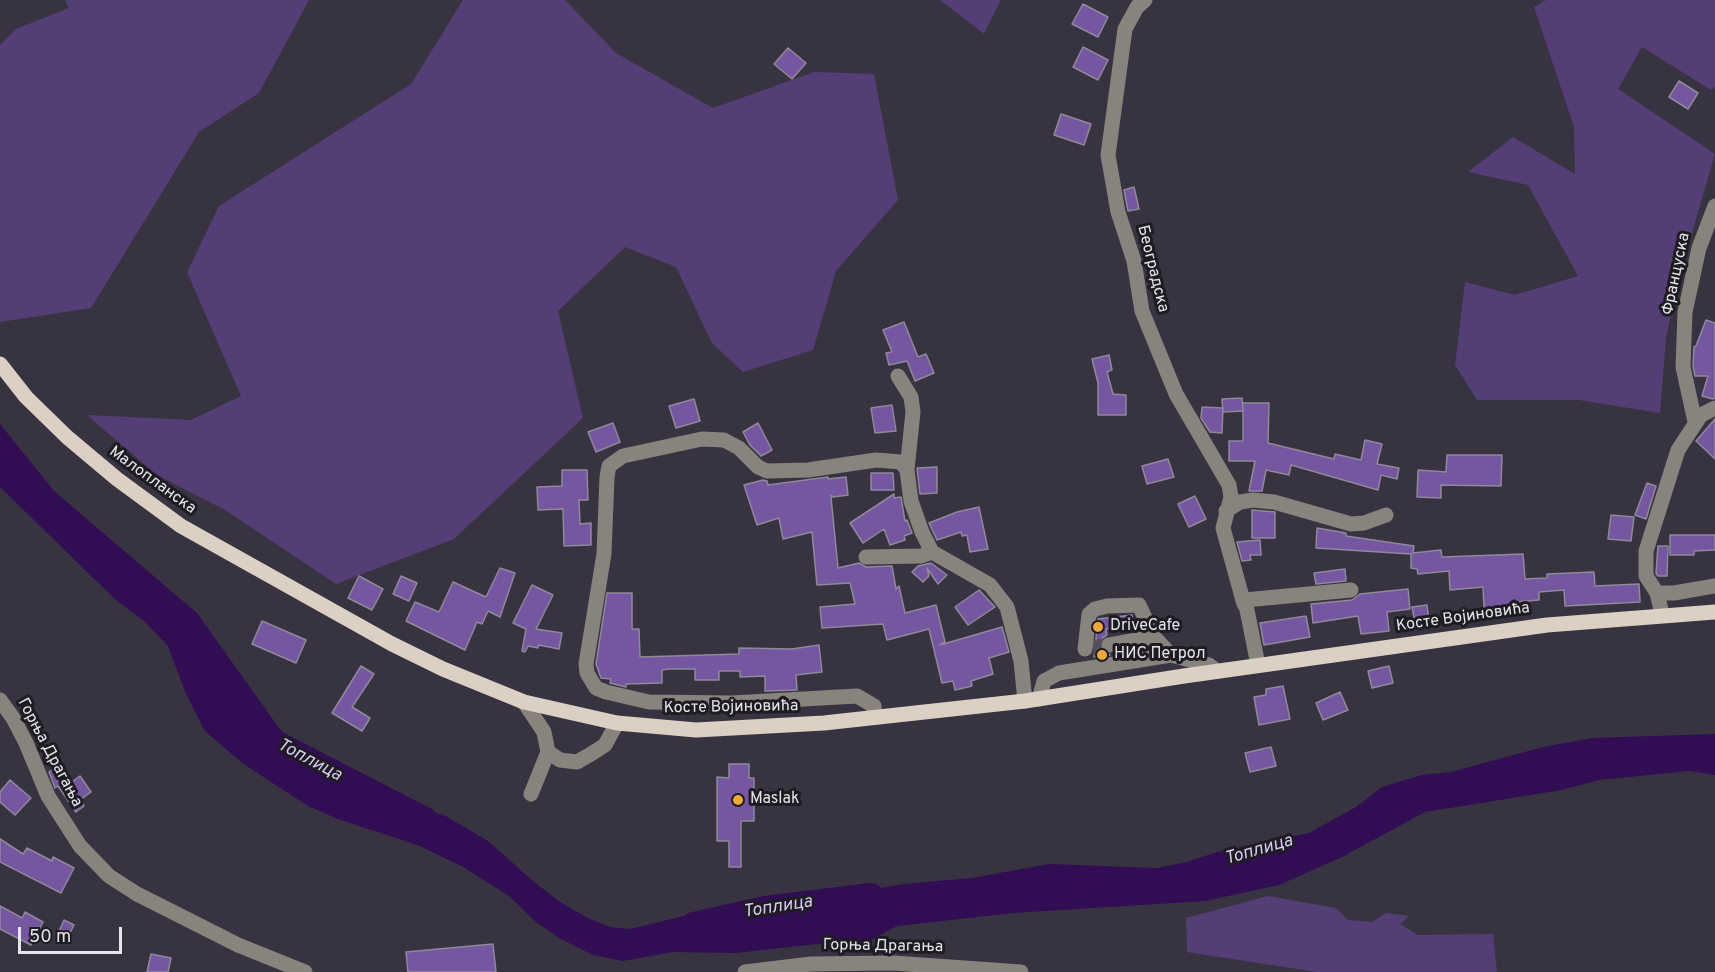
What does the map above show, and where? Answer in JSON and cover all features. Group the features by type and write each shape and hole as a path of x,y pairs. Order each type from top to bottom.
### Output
{"main road":[{"name":"Малопланска","path":"0,364 26,397 67,437 141,498 181,526 307,596"},
{"name":"Косте Војиновића","path":"307,596 419,658 525,702 618,723 696,730 824,723 1032,700 1258,665 1547,625 1662,614 1715,612"}],"street":[{"name":"Београдска","path":"1145,0 1137,7 1125,29 1108,155 1118,212 1134,261 1142,312 1176,394 1228,484 1231,497 1223,528 1258,665"},
{"name":"Француска","path":"1695,422 1683,367 1685,312 1699,248 1715,206"},
{"path":"898,375 911,397 914,412 907,470 911,501 921,532 932,552 967,569 990,585 1007,607 1032,700"},
{"path":"1662,614 1657,593 1646,576 1646,551 1678,450 1695,422 1707,410 1715,408"},
{"path":"875,717 874,706 857,696 732,703 649,702 596,688 586,673 586,664 604,554 609,466 623,456 702,439 724,440 739,448 758,467 767,471 808,470 876,460 901,462 907,470"},
{"path":"1226,511 1240,501 1253,500 1274,502 1351,524 1364,523 1386,515"},
{"path":"866,557 921,556 932,552"},
{"path":"1657,593 1674,593 1715,586"},
{"path":"1244,604 1248,599 1351,590"},
{"path":"1032,700 1044,681 1059,673 1089,649 1089,614 1095,609 1135,603 1139,605 1154,637 1170,655"},
{"path":"1109,645 1154,637"},
{"path":"1059,673 1170,655 1209,665 1217,671"},
{"name":"Горња Драгања","path":"0,700 13,718 26,743 48,796 80,846 109,876 137,894 238,945 305,972"},
{"path":"525,702 544,732 548,752 531,794"},
{"path":"548,752 560,760 582,760 605,745 618,723"},
{"name":"Горња Драгања","path":"745,972 812,964 893,963 1021,972"}],"shaded area":[{"path":"65,0 309,0 259,93 199,132 91,308 0,322 0,45 16,29 69,8"},
{"path":"463,0 565,0 616,53 713,108 814,72 874,74 898,200 836,271 813,350 743,372 712,343 676,267 625,247 558,311 583,418 454,539 336,584 225,510 157,475 87,415 191,420 241,396 187,272 219,206 411,84"},
{"path":"940,0 1001,0 984,34"},
{"path":"1546,0 1715,0 1715,87 1711,90 1642,47 1618,89 1715,154 1679,277 1666,338 1660,413 1579,400 1477,400 1455,365 1465,282 1515,295 1578,276 1528,185 1468,172 1513,137 1575,174 1574,127 1534,7"},
{"path":"1268,896 1336,908 1348,920 1372,922 1386,913 1409,916 1400,924 1418,935 1493,934 1497,972 1317,972 1187,952 1186,918"}],"water":[{"path":"0,424 54,491 197,613 279,728 326,777 365,797 444,815 488,841 560,902 610,927 630,929 704,911 733,919 772,915 823,905 858,892 904,884 972,878 1049,864 1156,868 1187,862 1217,852 1309,833 1356,807 1382,787 1422,775 1451,772 1543,747 1592,738 1715,734 1715,775 1689,771 1599,780 1562,790 1425,812 1342,857 1279,885 1205,901 1013,913 897,926 865,943 817,944 736,953 673,952 623,961 593,955 559,938 536,922 509,896 463,867 420,846 338,819 308,806 242,763 204,730 186,694 168,646 144,621 116,600 0,487"}],"building":[{"path":"1083,4 1108,17 1098,37 1072,24"},
{"path":"1083,47 1108,60 1098,80 1073,67"},
{"path":"788,48 806,63 792,79 774,64"},
{"path":"1679,81 1698,93 1688,109 1669,97"},
{"path":"1061,114 1091,124 1084,145 1054,135"},
{"path":"1134,187 1139,209 1128,211 1124,190"},
{"path":"1706,320 1715,323 1715,398 1713,399 1702,396 1708,376 1695,376 1693,366 1694,347"},
{"path":"904,322 918,357 926,354 934,373 915,381 907,361 889,365 886,353 892,352 883,330"},
{"path":"1109,355 1112,370 1107,372 1113,394 1126,395 1126,415 1098,415 1098,383 1092,359"},
{"path":"1242,398 1243,411 1223,412 1222,399"},
{"path":"694,399 700,421 676,428 669,406"},
{"path":"1243,403 1269,403 1268,443 1334,459 1335,454 1361,460 1365,440 1382,444 1377,464 1399,468 1397,479 1381,475 1378,490 1291,465 1289,475 1266,470 1262,491 1249,491 1255,461 1229,461 1229,441 1243,441"},
{"path":"892,405 896,431 875,433 871,408"},
{"path":"1202,407 1223,408 1222,433 1210,432 1201,418"},
{"path":"1715,419 1715,459 1696,441"},
{"path":"613,423 620,442 596,452 588,432"},
{"path":"758,423 772,450 761,456 750,445 743,432"},
{"path":"1447,455 1502,455 1501,486 1441,485 1441,498 1417,497 1418,470 1446,472"},
{"path":"1168,459 1174,477 1147,484 1142,466"},
{"path":"937,467 937,493 920,494 917,468"},
{"path":"562,470 587,470 588,500 579,500 580,524 591,523 591,545 564,546 563,509 538,510 537,487 562,486"},
{"path":"871,473 893,473 894,490 871,490"},
{"path":"828,477 828,479 846,477 848,495 833,497 831,495 838,568 859,563 866,567 892,566 896,589 899,586 905,613 936,605 945,642 940,645 1002,627 1009,652 989,658 993,674 971,681 972,686 955,690 953,681 942,683 929,629 887,640 883,624 822,628 820,607 855,604 850,583 817,585 812,532 783,539 779,518 757,525 744,485 763,480 767,481 768,485"},
{"path":"1647,483 1656,486 1646,519 1635,515"},
{"path":"894,494 894,498 901,497 905,521 907,520 912,533 904,536 905,540 890,545 884,529 863,543 850,523"},
{"path":"1195,496 1206,519 1189,527 1178,504"},
{"path":"979,507 988,549 970,552 967,535 962,536 961,532 937,540 929,523 957,512"},
{"path":"1252,510 1275,512 1275,538 1252,538"},
{"path":"1611,515 1634,517 1631,541 1608,539"},
{"path":"1317,528 1346,533 1346,536 1414,546 1413,553 1441,550 1442,557 1523,554 1525,579 1547,578 1547,574 1594,572 1595,586 1639,584 1640,602 1565,606 1564,590 1539,592 1539,600 1514,602 1514,606 1484,608 1483,587 1450,590 1449,571 1418,574 1417,569 1411,568 1411,554 1316,548"},
{"path":"1670,535 1715,535 1715,550 1694,551 1694,555 1670,555"},
{"path":"1260,540 1261,555 1250,555 1251,560 1242,561 1237,542"},
{"path":"1658,546 1668,546 1667,576 1658,576 1656,573"},
{"path":"931,563 947,575 938,584 927,568 929,576 923,582 912,572 918,566"},
{"path":"500,568 515,573 500,617 488,611 482,624 477,622 465,650 406,621 415,602 439,612 453,582 486,597"},
{"path":"1345,569 1346,581 1316,584 1314,573"},
{"path":"359,576 383,589 372,610 348,598"},
{"path":"401,576 417,583 409,601 393,594"},
{"path":"532,585 553,595 536,629 562,633 559,649 539,645 538,648 528,646 525,652 522,651 526,629 513,623"},
{"path":"1408,589 1410,609 1387,612 1389,631 1361,634 1358,616 1313,623 1311,604 1352,600 1360,594"},
{"path":"979,590 995,607 968,625 955,607"},
{"path":"607,593 632,593 632,629 639,629 640,657 739,654 739,648 792,649 819,645 822,672 796,675 797,690 765,691 765,676 740,677 740,671 719,671 719,680 695,680 695,669 662,670 662,683 626,684 626,687 610,683 611,679 601,678 596,664"},
{"path":"1427,605 1429,621 1415,623 1412,607"},
{"path":"1132,615 1133,625 1106,629 1107,635 1102,638 1099,646 1102,652 1110,655 1094,657 1098,619"},
{"path":"1306,616 1310,637 1264,645 1260,623"},
{"path":"262,621 306,640 296,663 252,644"},
{"path":"361,666 374,674 352,707 370,718 362,731 332,713"},
{"path":"1389,666 1393,683 1372,688 1368,671"},
{"path":"1283,686 1290,719 1259,725 1254,697 1266,695 1266,689"},
{"path":"1340,692 1348,710 1323,720 1316,703"},
{"path":"1271,747 1276,766 1250,772 1245,753"},
{"path":"729,764 749,764 749,778 754,778 754,821 741,821 741,867 729,867 729,841 717,841 717,777 729,778"},
{"path":"57,766 69,784 80,776 91,792 80,800 84,806 76,812 58,786 55,788 49,772"},
{"path":"10,780 31,798 15,815 0,802 0,792"},
{"path":"0,839 23,854 27,848 52,861 53,857 74,868 61,893 0,862"},
{"path":"0,906 22,918 25,912 43,922 31,945 0,929"},
{"path":"64,920 74,925 66,941 57,936"},
{"path":"493,944 496,972 408,972 406,952"},
{"path":"151,954 171,958 168,972 147,972"}],"waterway":[{"name":"Топлица","path":"281,746 425,820"},
{"name":"Топлица","path":"694,925 765,909 871,896"}],"tunnel":[{"path":"1093,648 1109,645"}],"place":[{"name":"DriveCafe","path":"1098,627"},
{"name":"НИС Петрол","path":"1102,655"},
{"name":"Maslak","path":"738,800"}]}
